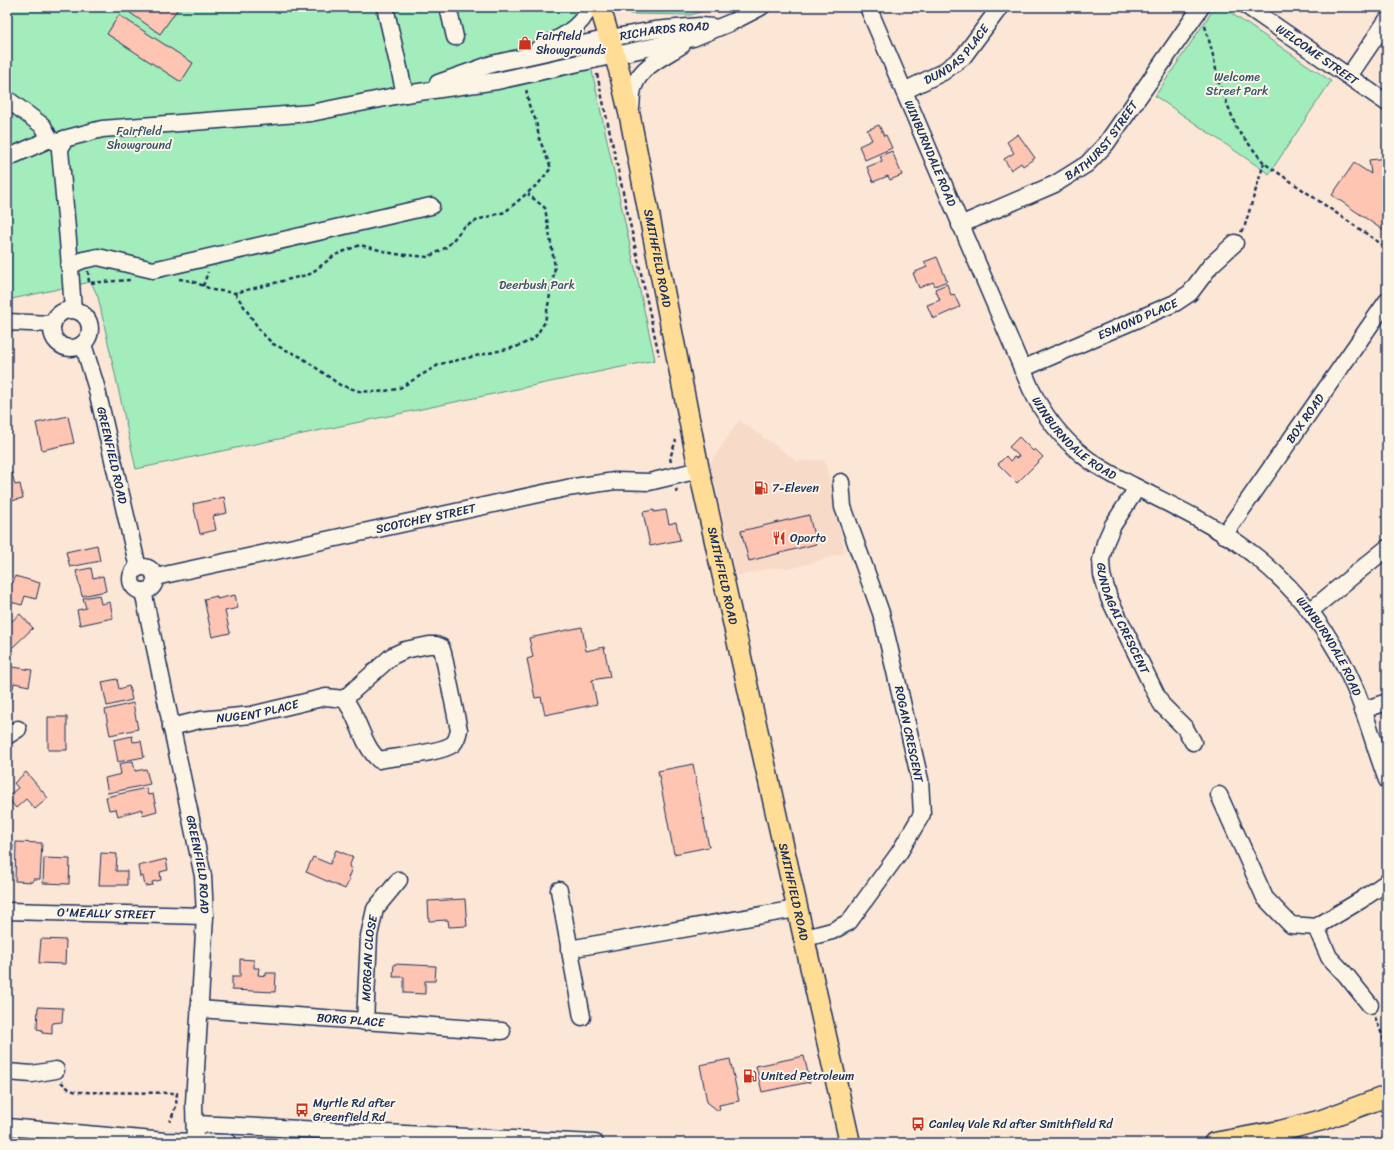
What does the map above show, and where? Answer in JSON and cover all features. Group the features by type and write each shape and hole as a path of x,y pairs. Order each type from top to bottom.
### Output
{"main road":[{"name":"SMITHFIELD ROAD","path":"600,7 613,47 630,117 699,470 802,939 850,1143"},
{"path":"1214,1143 1267,1134 1322,1120 1387,1096"}],"street":[{"path":"385,7 405,94"},
{"path":"448,7 455,37"},
{"path":"518,58 544,46 576,26 583,20 589,7"},
{"name":"RICHARDS ROAD","path":"630,117 633,87 644,70 693,38 761,7"},
{"name":"WINBURNDALE ROAD","path":"868,7 1022,369 1045,416 1065,439 1094,464 1224,535 1259,559 1294,591 1310,611 1344,664 1363,710 1387,780"},
{"name":"DUNDAS PLACE","path":"904,91 944,72 963,57 1000,7"},
{"name":"WELCOME STREET","path":"1248,7 1387,103"},
{"name":"BATHURST STREET","path":"960,225 1055,184 1087,164 1106,144 1202,15"},
{"path":"1349,76 1387,20"},
{"name":"RICHARDS ROAD","path":"613,47 654,30 700,26 719,27"},
{"name":"RICHARDS ROAD","path":"613,47 693,38"},
{"path":"405,94 492,64 518,58 613,47"},
{"path":"7,158 64,139 102,129 311,113 405,94 497,81 613,47"},
{"path":"7,99 43,126 56,142 60,150 73,310"},
{"path":"69,266 83,260 98,257 153,270 430,206"},
{"name":"ESMOND PLACE","path":"1022,369 1179,300 1190,293 1211,265 1235,243"},
{"name":"BOX ROAD","path":"1224,535 1387,301"},
{"path":"73,310 82,313 90,323 89,336 83,344 76,348 63,347 54,338 52,324 58,314 64,311 73,310"},
{"path":"7,322 52,324"},
{"name":"GREENFIELD ROAD","path":"83,344 96,386 138,568"},
{"name":"SCOTCHEY STREET","path":"155,577 567,488 615,481 649,482 699,470"},
{"name":"ROGAN CRESCENT","path":"802,939 832,932 849,922 899,853 922,814 920,780 881,613 843,507 841,482"},
{"name":"GUNDAGAI CRESCENT","path":"1137,488 1113,525 1105,543 1101,560 1102,575 1109,598 1157,696 1162,705 1185,728 1193,742"},
{"path":"1310,611 1387,548"},
{"path":"138,568 148,568 155,577 152,587 143,591 137,590 131,584 131,576 138,568"},
{"name":"GREENFIELD ROAD","path":"143,591 203,876 205,916 194,1103 196,1124 195,1142"},
{"path":"436,645 441,647 443,653 459,730 457,740 452,745 438,750 379,760 367,743 354,711 344,699 392,656 404,650 436,645"},
{"name":"NUGENT PLACE","path":"171,727 200,720 251,715 326,697 344,699"},
{"path":"1363,710 1387,702"},
{"path":"1219,795 1265,898 1291,925 1316,927 1361,900 1387,882"},
{"name":"MORGAN CLOSE","path":"365,1022 369,936 375,909 399,880"},
{"path":"559,890 582,1017"},
{"path":"570,949 796,909"},
{"name":"O'MEALLY STREET","path":"7,911 205,916"},
{"path":"1316,927 1329,957 1346,975 1370,1005"},
{"name":"BORG PLACE","path":"199,1008 365,1022 502,1031"},
{"path":"7,1072 32,1074 56,1070"},
{"path":"196,1124 594,1143"},
{"path":"7,1127 165,1141 229,1143"}],"path":[{"path":"1202,15 1219,82 1237,129 1264,163 1387,248"},
{"path":"593,70 598,75 660,361"},
{"path":"1235,243 1245,225 1264,163"},
{"path":"235,293 261,332 273,344 301,357 340,385 359,391 378,392 398,389 440,364 516,347 534,339 545,322 555,267 545,208 528,194"},
{"path":"671,468 670,458 676,437"},
{"path":"1370,1005 1387,1047"},
{"path":"56,1070 62,1084 69,1090 76,1092 177,1093 176,1106 170,1122"}],"shaded area":[{"path":"739,420 797,461 825,460 845,553 794,568 771,568 737,576 710,463"}],"green space":[{"path":"7,7 578,7 655,360 136,469 98,297 91,282 7,300"},
{"path":"628,7 714,7 691,15 630,14"},
{"name":"Welcome Street Park","path":"1219,7 1225,9 1331,81 1269,174 1155,96 1213,10"},
{"path":"1322,1137 1351,1143 1292,1143"}],"building":[{"path":"122,7 179,7 160,34"},
{"path":"119,15 193,63 181,82 107,34"},
{"path":"879,125 892,148 865,160 859,146 872,140 867,130"},
{"path":"1018,134 1035,158 1023,166 1021,163 1011,170 1004,159 1014,153 1007,142"},
{"path":"892,151 902,175 890,180 888,176 873,182 867,167 882,161 880,156"},
{"path":"1387,158 1387,233 1332,195 1354,163 1371,174 1369,160"},
{"path":"937,257 947,281 935,286 933,282 919,288 913,273 927,267 924,262"},
{"path":"947,284 951,295 954,294 960,307 933,319 927,305 940,300 935,289"},
{"path":"68,416 74,443 42,450 36,423"},
{"path":"1019,437 1033,451 1035,449 1043,457 1017,483 998,464 1006,456 1010,461 1014,457 1016,458 1019,456 1009,447"},
{"path":"12,473 15,485 20,484 23,498 7,502 7,474"},
{"path":"224,497 227,513 213,516 216,530 200,534 193,504"},
{"path":"654,510 654,512 666,510 669,524 676,522 680,540 650,546 643,512"},
{"name":"Oporto","path":"809,515 816,544 749,561 741,531"},
{"path":"97,545 100,561 70,567 66,552"},
{"path":"91,568 93,578 103,576 106,591 82,596 76,571"},
{"path":"15,576 40,583 36,599 25,596 22,605 7,601 8,582 13,583"},
{"path":"99,595 101,604 110,602 113,618 80,625 77,610 86,608 83,598"},
{"path":"235,595 238,608 225,611 230,633 212,637 204,599 217,596 217,599"},
{"path":"20,614 33,628 13,647 7,641 7,616 12,621"},
{"path":"582,627 586,651 604,647 610,677 592,680 597,704 545,715 541,697 535,698 527,659 533,657 529,638"},
{"path":"7,666 32,670 29,686 14,683 10,702 7,701"},
{"path":"117,679 119,689 129,686 132,700 107,706 102,682"},
{"path":"133,703 138,729 110,735 105,710"},
{"path":"48,717 67,717 67,750 48,750"},
{"path":"132,736 133,742 141,741 144,757 118,762 114,740"},
{"path":"133,761 135,771 146,769 150,784 108,793 105,778 121,774 119,764"},
{"path":"693,764 709,847 674,854 658,771"},
{"path":"26,772 48,798 35,809 26,799 16,808 7,797 18,788 14,783"},
{"path":"146,788 148,795 153,794 157,811 143,815 142,809 118,816 116,809 109,810 106,797"},
{"path":"16,842 42,843 40,879 33,879 33,882 15,881"},
{"path":"7,845 13,845 9,881 7,881"},
{"path":"336,850 353,857 349,867 352,868 348,878 350,879 345,889 306,872 313,857 330,864"},
{"path":"101,853 117,854 116,871 127,871 127,885 99,885"},
{"path":"44,858 70,859 69,884 43,883"},
{"path":"166,859 168,870 160,872 161,880 152,882 153,885 145,886 143,876 140,877 138,866"},
{"path":"465,899 467,926 449,927 448,920 429,921 428,901"},
{"path":"7,929 10,929 9,947 7,946"},
{"path":"41,939 66,940 65,964 39,963"},
{"path":"240,959 254,960 254,968 259,968 258,975 266,976 266,973 276,973 275,992 232,990 232,977 240,977"},
{"path":"394,964 436,966 435,981 425,981 425,994 404,993 404,977 393,977"},
{"path":"38,1007 63,1008 62,1022 52,1023 52,1034 42,1033 42,1030 37,1029"},
{"path":"804,1056 810,1082 762,1092 756,1066"},
{"path":"730,1059 739,1101 719,1105 720,1110 717,1110 707,1102 700,1065"}],"place":[{"name":"Fairfield Showgrounds","path":"525,43"},
{"name":"7-Eleven","path":"761,488"},
{"name":"Oporto","path":"779,538"},
{"name":"United Petroleum","path":"750,1076"},
{"name":"Myrtle Rd after Greenfield Rd","path":"302,1110"},
{"name":"Canley Vale Rd after Smithfield Rd","path":"918,1124"}],"park label":[{"name":"Fairfield Showground","path":"139,138"},
{"name":"Deerbush Park","path":"537,285"}]}
